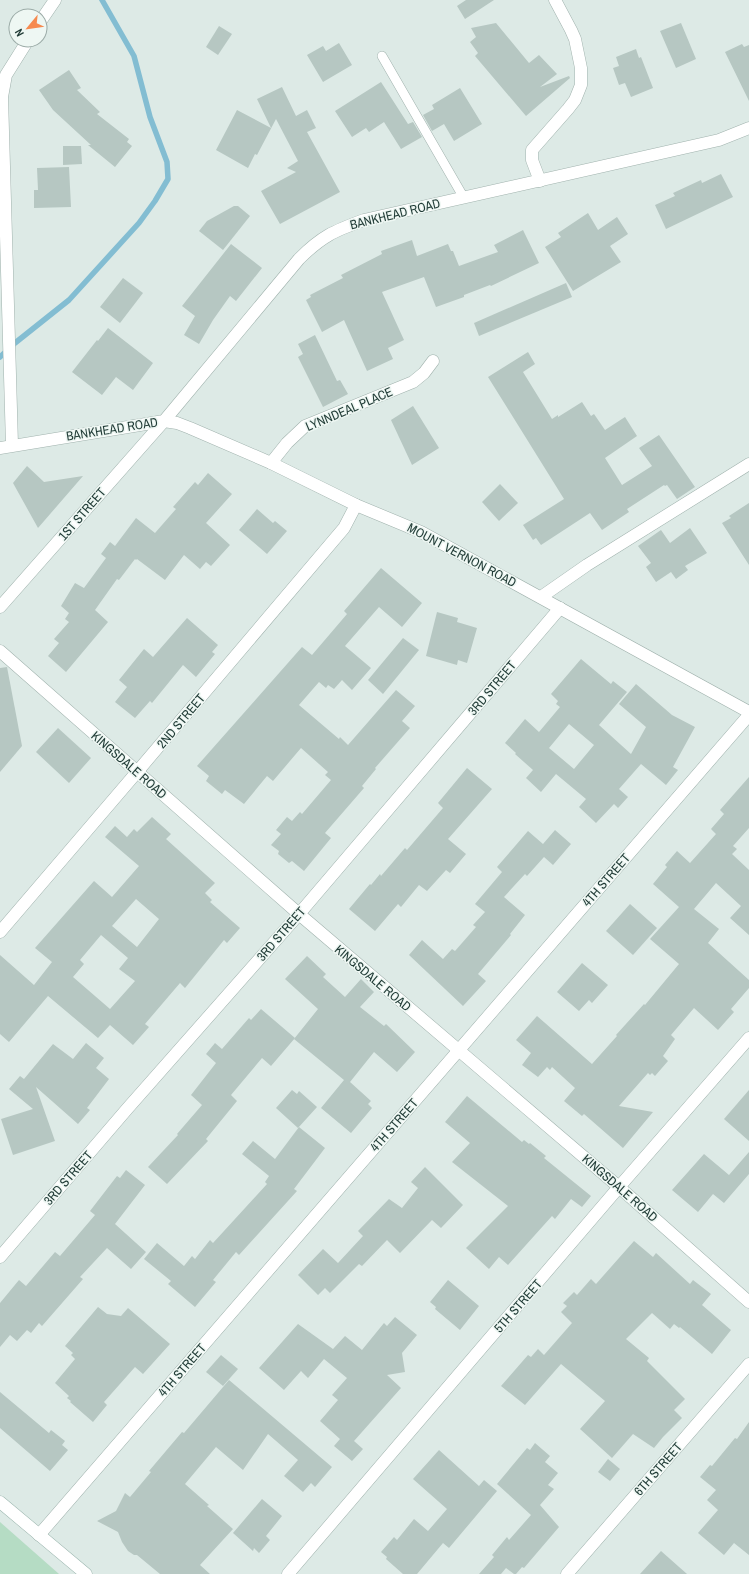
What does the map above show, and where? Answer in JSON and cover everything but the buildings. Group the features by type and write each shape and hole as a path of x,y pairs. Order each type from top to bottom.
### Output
{"street":[{"path":"48,10 55,0"},
{"path":"540,181 532,160 532,150 575,100 581,85 582,77 572,30 555,0"},
{"path":"12,445 3,205 2,97 6,75 23,48"},
{"name":"BANKHEAD ROAD","path":"0,448 164,420 299,259 314,244 329,234 364,220 719,140 749,128"},
{"name":"LYNNDEAL PLACE","path":"270,464 287,442 305,426 413,382 424,373 433,361"},
{"name":"MOUNT VERNON ROAD","path":"164,420 190,428 356,505 421,532 749,713"},
{"name":"1ST STREET","path":"0,607 164,420"},
{"path":"541,598 587,565 749,464"},
{"name":"2ND STREET","path":"0,932 344,528 356,505"},
{"name":"3RD STREET","path":"0,1257 298,914 560,608"},
{"name":"KINGSDALE ROAD","path":"0,651 298,914 619,1187 749,1302"},
{"name":"4TH STREET","path":"39,1535 749,713"},
{"name":"5TH STREET","path":"288,1574 619,1187 749,1038"},
{"name":"6TH STREET","path":"567,1574 749,1364"},
{"path":"0,1502 86,1574"}],"lane":[{"path":"382,56 464,198"}],"green space":[{"path":"0,1522 59,1574 0,1574"}],"waterway":[{"path":"0,357 15,343 69,300 139,223 155,201 168,179 167,162 150,117 134,56 102,0"}]}
